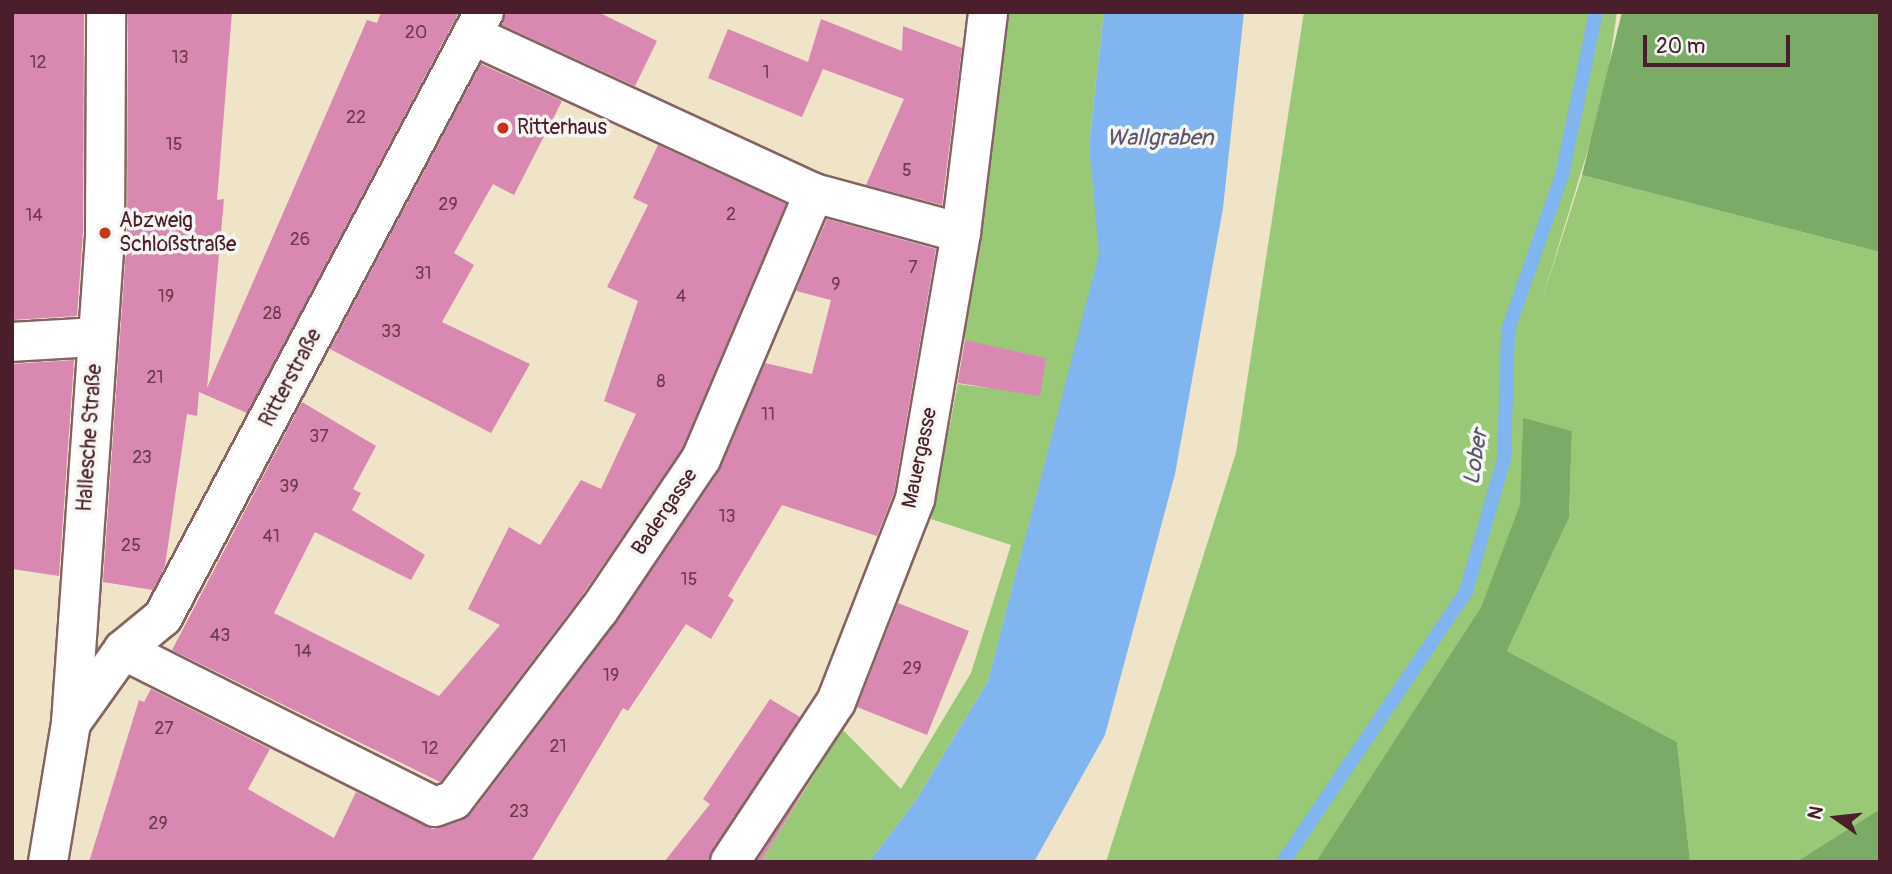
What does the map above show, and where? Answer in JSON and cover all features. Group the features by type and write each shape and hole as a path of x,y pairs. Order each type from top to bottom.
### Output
{"street":[{"name":"Hallesche Straße","path":"48,862 71,723 105,233 106,12"},
{"name":"Mauergasse","path":"730,862 836,702 915,499 961,233 988,12"},
{"path":"479,24 814,193 961,233"},
{"name":"Ritterstraße","path":"71,723 123,650 163,617 479,24"},
{"name":"Badergasse","path":"123,650 418,801 435,807 454,800 599,610 701,459 814,193"},
{"path":"12,342 96,337"}],"green space":[{"path":"1006,12 1104,12 1089,145 1100,254 988,681 916,800 869,862 761,862 842,729 901,789 971,673 1011,545 931,519 958,384 988,388 1046,358 963,340"},
{"path":"1304,12 1617,12 1605,94 1541,303 1582,175 1880,252 1880,809 1796,862 1690,861 1677,742 1507,651 1569,518 1572,431 1523,419 1521,505 1481,607 1317,862 1106,862 1236,453"},
{"path":"1622,12 1880,12 1880,252 1582,175"},
{"path":"1523,418 1572,431 1569,518 1507,651 1677,742 1690,861 1695,862 1316,862 1481,607 1520,505"},
{"path":"1880,809 1880,862 1796,862"}],"water":[{"name":"Wallgraben","path":"1104,12 1244,12 1223,208 1175,474 1105,735 1034,862 869,862 916,800 988,681 1099,254 1089,145"}],"building":[{"path":"12,12 84,12 83,232 77,316 12,320"},
{"path":"128,12 232,12 217,200 224,199 207,388 367,20 377,23 381,12 459,12 247,413 199,392 197,416 187,414 165,566 153,590 103,582 127,235"},
{"path":"506,12 598,12 657,41 635,86 502,25"},
{"path":"821,19 902,51 903,26 962,48 942,205 866,185 904,99 823,69 802,117 708,78 728,29 808,62"},
{"path":"481,64 562,101 514,195 493,184 454,253 474,265 442,322 530,364 491,433 330,349"},
{"path":"658,145 786,204 682,449 581,597 440,782 172,650 302,402 376,446 353,489 361,493 352,510 425,555 411,580 315,532 274,613 439,696 500,625 468,609 509,527 540,545 581,480 601,489 636,414 604,401 638,301 607,287 648,205 633,198"},
{"path":"827,219 936,249 894,493 877,536 782,505 728,596 734,600 711,639 686,624 628,711 623,708 531,862 89,862 139,700 144,702 151,689 270,749 248,789 334,838 356,792 433,829 471,814 616,623 719,471 765,363 812,374 831,300 796,291"},
{"path":"965,340 1046,358 1040,396 958,383 951,421"},
{"path":"74,360 59,576 12,569 12,364"},
{"path":"898,603 969,631 927,735 857,707"},
{"path":"770,699 800,717 708,862 664,862 710,804 703,799"},
{"path":"814,774 761,862 756,862"}],"waterway":[{"name":"Lober","path":"1283,862 1466,592 1504,459 1508,330 1562,175 1596,12"}],"place":[{"name":"Ritterhaus","path":"503,128"},
{"name":"Abzweig Schloßstraße","path":"105,233"}]}
